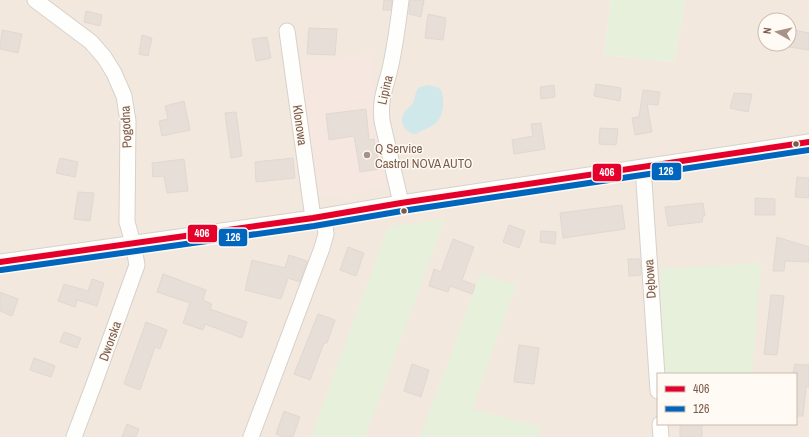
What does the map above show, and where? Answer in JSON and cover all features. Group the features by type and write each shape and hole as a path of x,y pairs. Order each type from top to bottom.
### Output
{"street":[{"name":"Pogodna","path":"36,0 91,42 104,57 114,73 124,96 128,121 127,222 133,243"},
{"name":"Lipina","path":"400,203 380,109 381,100 389,73 401,0"},
{"name":"Klonowa","path":"251,437 326,234 319,217 287,31"},
{"path":"0,262 319,217 400,203 809,142"},
{"name":"Dębowa","path":"643,167 657,376"},
{"name":"Dworska","path":"74,437 137,265 133,243"},
{"path":"660,425 661,437"}],"shaded area":[{"path":"0,0 611,0 604,55 674,62 685,0 809,0 809,437 0,437"},
{"path":"373,54 374,99 391,187 315,198 297,64"}],"green space":[{"path":"611,0 685,0 674,62 604,55"},
{"path":"445,219 365,437 311,437 388,227"},
{"path":"761,263 752,373 665,373 660,269"},
{"path":"481,273 516,285 472,409 542,427 538,437 420,437"}],"water":[{"path":"427,85 437,87 441,90 443,103 441,116 434,125 416,134 409,132 404,127 402,116 413,103 418,88"}],"building":[{"path":"384,0 392,0 391,10 383,10"},
{"path":"410,0 424,0 421,17 409,14"},
{"path":"86,11 102,15 100,26 84,22"},
{"path":"428,14 446,18 443,40 425,38"},
{"path":"309,28 337,29 335,55 307,54"},
{"path":"2,30 22,34 18,53 0,49"},
{"path":"797,31 809,33 809,50 797,48"},
{"path":"142,35 152,38 148,56 139,54"},
{"path":"267,37 271,58 256,61 252,39"},
{"path":"596,84 621,88 620,101 594,96"},
{"path":"554,85 555,97 541,99 540,87"},
{"path":"643,90 660,92 658,105 647,104 652,132 635,135 632,118 639,117"},
{"path":"734,93 752,94 748,112 730,108"},
{"path":"184,101 190,130 162,136 159,121 168,119 165,106"},
{"path":"366,109 369,140 374,139 380,169 360,172 354,136 329,140 326,114"},
{"path":"236,112 242,156 231,158 225,113"},
{"path":"541,123 545,149 514,154 512,140 533,136 531,124"},
{"path":"600,128 618,129 616,145 599,144"},
{"path":"60,158 78,162 75,177 56,173"},
{"path":"293,158 295,178 256,182 255,162"},
{"path":"184,159 188,191 167,193 164,176 153,177 152,163"},
{"path":"797,177 809,178 809,198 795,197"},
{"path":"78,192 94,193 90,221 74,219"},
{"path":"755,198 775,199 775,215 755,215"},
{"path":"703,203 705,216 703,216 702,222 668,226 665,207"},
{"path":"622,205 625,229 563,238 560,213"},
{"path":"509,225 525,231 519,248 503,242"},
{"path":"541,231 556,232 555,244 540,242"},
{"path":"777,237 809,247 809,262 785,261 784,271 773,271"},
{"path":"453,239 474,247 462,280 475,285 472,294 450,286 448,292 429,286 434,269 441,272"},
{"path":"348,247 364,253 356,276 340,270"},
{"path":"289,255 307,261 300,282 288,278 281,299 245,290 252,260 285,268"},
{"path":"628,259 640,259 641,275 629,276"},
{"path":"163,274 206,290 203,300 212,304 210,309 247,322 242,338 205,324 203,330 183,323 190,303 157,292"},
{"path":"92,279 104,283 97,306 77,300 75,307 58,301 64,284 88,291"},
{"path":"0,292 18,299 12,316 0,311"},
{"path":"771,295 784,296 777,355 764,354"},
{"path":"318,314 335,320 327,343 324,343 310,380 294,374"},
{"path":"146,322 167,330 160,349 155,347 140,390 124,384"},
{"path":"64,332 81,338 77,348 60,342"},
{"path":"519,345 539,348 534,384 514,382"},
{"path":"34,358 55,366 51,377 30,370"},
{"path":"412,364 429,370 421,397 404,391"},
{"path":"795,364 809,365 809,387 806,387 803,416 797,416 797,373 793,373"},
{"path":"284,411 300,417 293,437 283,437 276,434"},
{"path":"127,424 139,429 136,437 122,437"},
{"path":"680,425 702,425 702,437 680,437"}],"transit line":[{"name":"406","path":"0,262 313,218 401,203 809,142"},
{"name":"126","path":"1,270 314,226 402,211 809,150"}],"place":[{"name":"Q Service Castrol NOVA AUTO","path":"367,155"}]}
